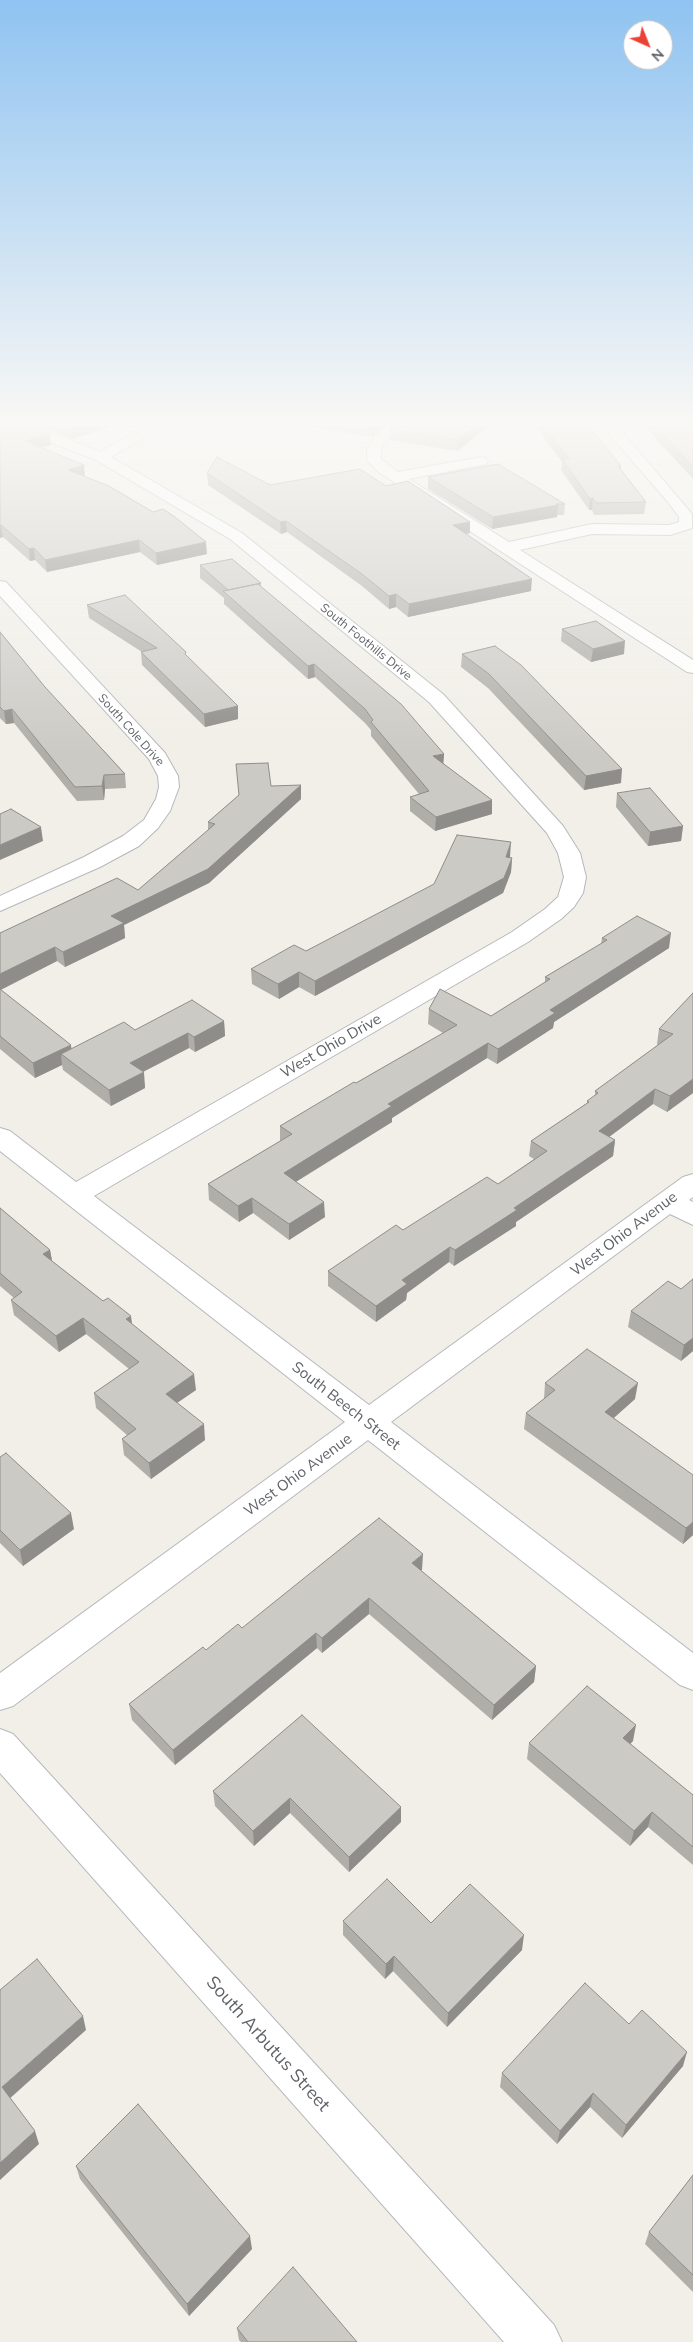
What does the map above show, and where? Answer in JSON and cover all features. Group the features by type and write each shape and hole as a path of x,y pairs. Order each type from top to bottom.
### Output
{"street":[{"name":"South Foothills Drive","path":"235,535 436,698 556,830 569,853 575,884"},
{"path":"485,535 693,668"},
{"path":"505,548 563,535"},
{"name":"South Cole Drive","path":"0,586 158,757 168,776 169,787 166,800 151,824 131,841 92,862 0,904"},
{"name":"West Ohio Drive","path":"74,1195 520,937 553,914 566,902 575,884"},
{"name":"South Beech Street","path":"0,1137 693,1674"},
{"name":"West Ohio Avenue","path":"0,1694 368,1424 685,1200"},
{"name":"South Arbutus Street","path":"0,1746 537,2342"}],"building":[{"path":"13,535 198,535 206,542 156,553 139,540 45,560 34,548 29,549"},
{"path":"306,535 468,535 532,579 409,604 396,594 389,596 362,574"},
{"path":"232,559 261,583 228,590 200,565"},
{"path":"258,584 401,704 444,754 433,756 492,800 436,817 410,797 429,791 371,722 373,720 365,709 314,664 308,666 223,591"},
{"path":"125,595 186,652 185,654 238,706 204,714 141,652 157,648 87,605"},
{"path":"596,621 625,641 593,649 562,629"},
{"path":"0,632 45,687 125,774 104,775 102,786 75,787 12,709 4,711 0,707"},
{"path":"495,646 521,665 622,769 586,776 489,674 462,654"},
{"path":"268,763 271,786 301,785 208,869 111,916 124,923 63,952 55,947 0,974 0,933 117,878 138,890 215,824 208,822 239,795 236,764"},
{"path":"650,788 683,826 650,832 617,793"},
{"path":"11,809 41,827 0,845 0,814"},
{"path":"457,835 511,842 506,857 512,858 504,878 315,981 299,972 278,984 251,969 294,945 306,951 434,884"},
{"path":"637,916 671,933 550,1010 555,1013 498,1049 488,1043 388,1104 392,1106 284,1173 324,1202 289,1224 252,1198 238,1206 208,1184 292,1134 280,1126 354,1082 356,1083 457,1025 429,1009 440,989 491,1016 550,979 545,977 607,940 602,938"},
{"path":"0,989 71,1045 33,1063 0,1036"},
{"path":"693,993 693,1079 670,1096 655,1089 599,1131 615,1140 514,1208 517,1210 455,1250 450,1247 402,1280 407,1284 376,1306 328,1271 396,1225 403,1230 487,1177 498,1184 547,1151 531,1141 589,1102 587,1101 598,1093 595,1091 673,1034 659,1029"},
{"path":"192,1000 224,1021 194,1037 188,1033 130,1063 144,1072 109,1090 61,1054 124,1022 135,1030"},
{"path":"0,1208 50,1250 43,1254 103,1301 108,1298 131,1316 126,1319 194,1374 166,1394 204,1424 149,1463 122,1439 136,1429 94,1393 139,1362 83,1318 56,1336 11,1300 22,1292 0,1273"},
{"path":"693,1279 693,1338 684,1345 631,1311 668,1281 681,1289"},
{"path":"587,1349 638,1383 605,1412 693,1475 693,1522 686,1528 526,1413 555,1390 545,1383"},
{"path":"6,1453 71,1513 20,1550 0,1530 0,1457"},
{"path":"379,1518 423,1554 412,1563 536,1666 494,1705 369,1598 322,1638 316,1633 173,1750 129,1704 203,1647 206,1650 238,1624 242,1628"},
{"path":"587,1686 636,1725 623,1738 693,1795 693,1847 652,1812 634,1831 529,1743"},
{"path":"302,1715 401,1807 349,1857 290,1798 253,1831 213,1791"},
{"path":"387,1879 431,1923 470,1884 524,1935 448,2013 394,1956 386,1964 343,1921"},
{"path":"37,1959 83,2016 2,2087 35,2131 0,2163 0,1990"},
{"path":"585,1983 629,2024 642,2010 687,2052 626,2125 593,2093 560,2131 502,2073"},
{"path":"138,2104 250,2236 187,2304 76,2166"},
{"path":"693,2175 693,2275 649,2232"},
{"path":"293,2267 357,2342 248,2342 237,2328"}]}
